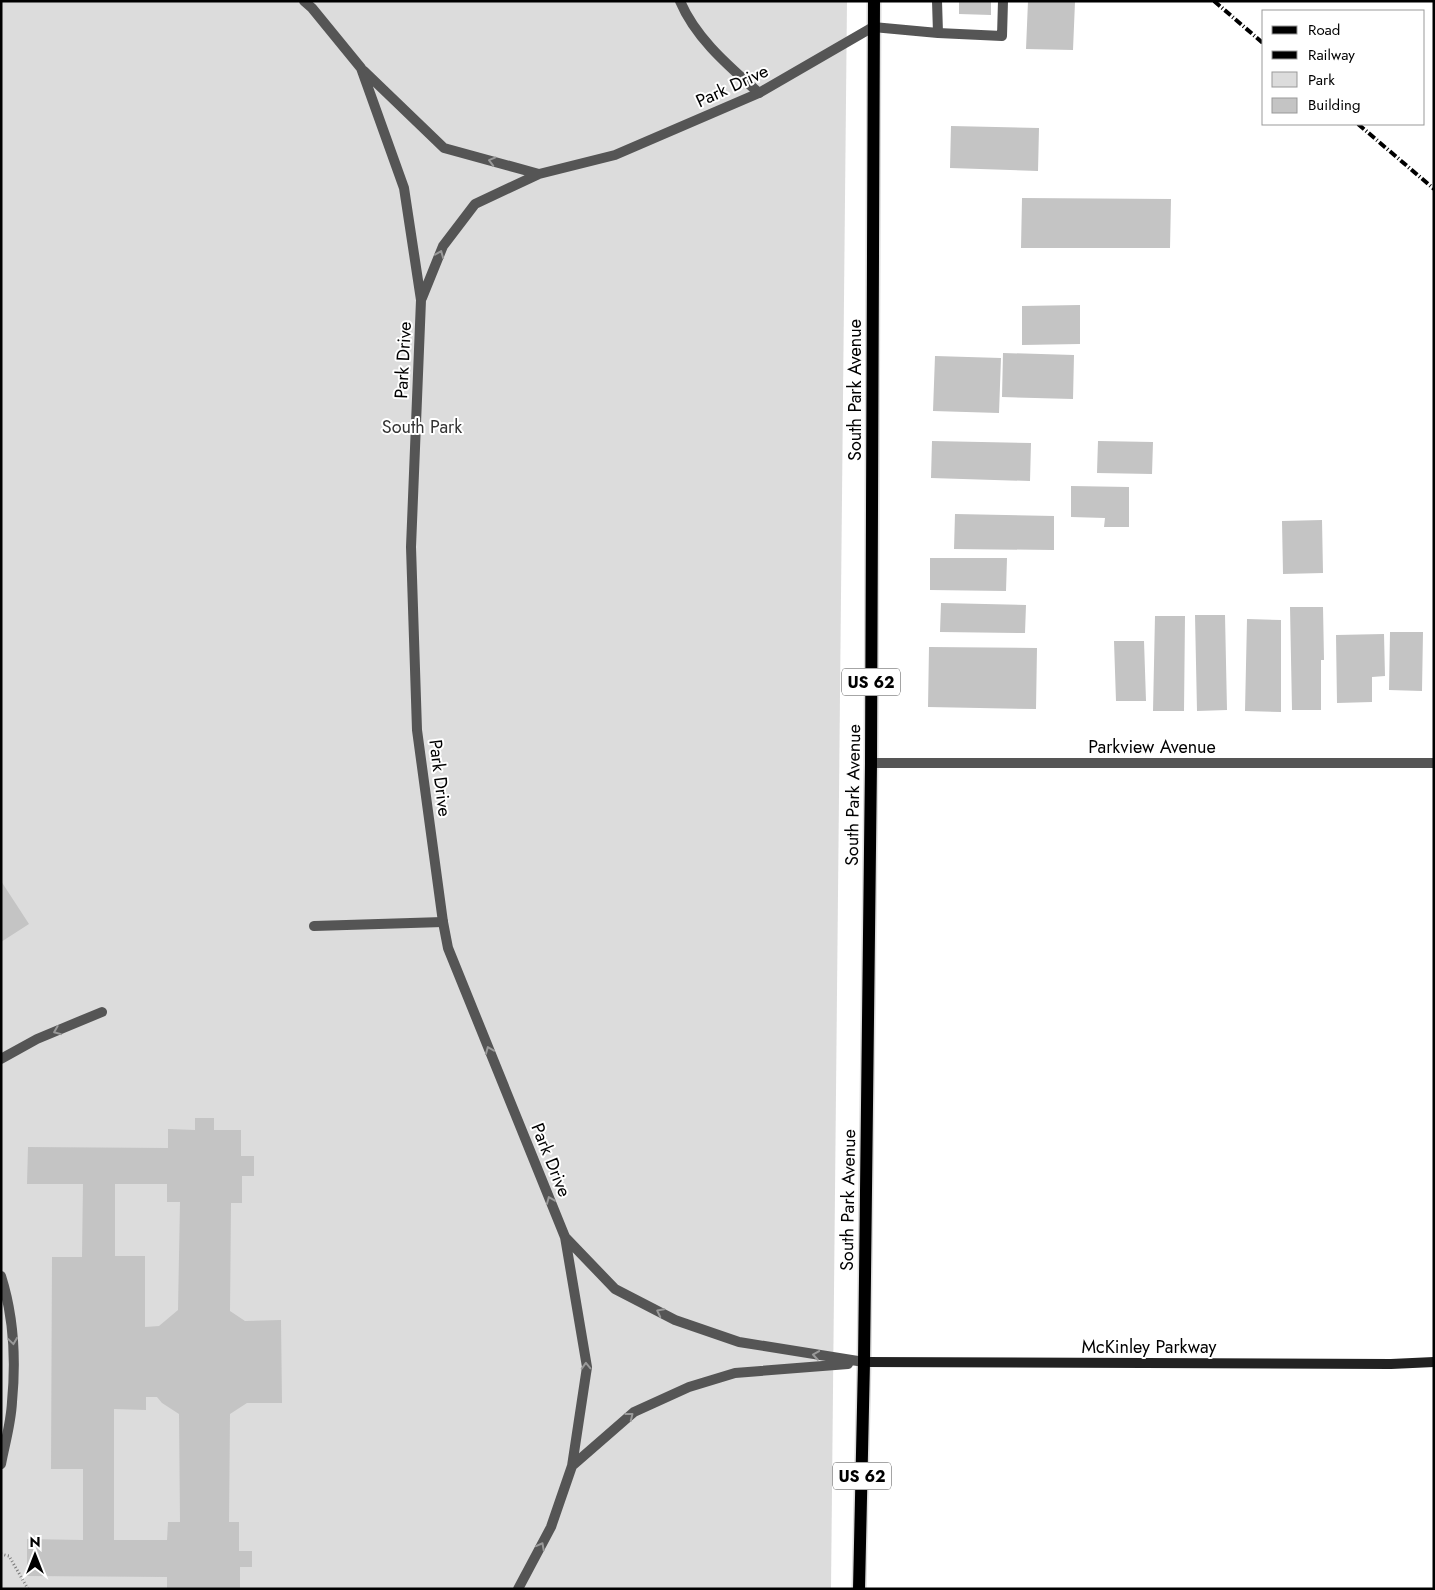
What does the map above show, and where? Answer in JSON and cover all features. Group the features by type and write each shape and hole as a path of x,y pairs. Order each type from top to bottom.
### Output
{"main road":[{"name":"South Park Avenue","path":"859,1589 864,1362 871,763 874,1"}],"street":[{"name":"Park Drive","path":"304,1 312,8 361,68 444,148 539,174"},
{"path":"680,1 686,14 719,57 759,94"},
{"path":"937,1 938,33"},
{"path":"873,27 1002,36 1003,1"},
{"name":"Park Drive","path":"422,300 443,246 475,204 539,174 615,155 759,94 873,27"},
{"name":"Park Drive","path":"361,68 404,188 422,300 411,556 417,730 443,922 448,948 565,1237 587,1368 572,1466 551,1526 518,1589"},
{"name":"Parkview Avenue","path":"871,763 1434,763"},
{"path":"314,926 443,922"},
{"path":"1,1060 37,1039 102,1012"},
{"name":"Park Drive","path":"565,1237 615,1289 675,1320 739,1342 864,1362"},
{"path":"1,1276 6,1292 14,1348 12,1404 1,1464"},
{"name":"Park Drive","path":"572,1466 634,1412 689,1387 735,1373 864,1362"},
{"name":"McKinley Parkway","path":"864,1362 1391,1364 1434,1362"}],"path":[{"path":"1,1554 8,1556 28,1589"}],"green space":[{"name":"South Park","path":"1,1 847,1 831,1589 1,1589"}],"building":[{"path":"959,1 991,1 991,15 959,14"},
{"path":"1028,1 1075,2 1073,50 1026,49"},
{"path":"951,126 1039,128 1038,171 950,168"},
{"path":"1022,198 1171,199 1170,248 1021,248"},
{"path":"1080,305 1080,344 1022,345 1022,306"},
{"path":"1003,353 1074,355 1073,399 1002,397"},
{"path":"935,356 1001,358 999,413 933,411"},
{"path":"932,441 1031,443 1030,481 931,478"},
{"path":"1098,441 1153,442 1152,474 1097,473"},
{"path":"1071,486 1129,487 1129,527 1104,527 1105,518 1071,517"},
{"path":"955,514 1054,516 1054,550 954,549"},
{"path":"1322,520 1323,573 1283,574 1282,521"},
{"path":"930,558 1007,558 1006,591 930,590"},
{"path":"941,603 1026,605 1025,633 940,632"},
{"path":"1290,607 1323,607 1324,660 1321,660 1321,710 1292,710"},
{"path":"1195,615 1225,615 1227,710 1197,711"},
{"path":"1155,616 1185,616 1184,711 1153,711"},
{"path":"1247,619 1281,620 1281,712 1245,711"},
{"path":"1390,632 1423,632 1422,691 1389,690"},
{"path":"1384,634 1385,676 1372,677 1372,702 1337,703 1336,635"},
{"path":"1114,641 1144,641 1146,701 1116,701"},
{"path":"929,647 1037,648 1036,709 928,707"},
{"path":"1,881 29,924 1,942"},
{"path":"195,1118 214,1118 214,1130 241,1130 241,1156 254,1156 254,1176 242,1176 242,1203 231,1203 230,1311 245,1321 281,1320 282,1403 247,1403 230,1414 229,1522 239,1522 239,1551 252,1551 252,1567 240,1567 240,1589 167,1589 167,1577 27,1576 27,1539 83,1540 83,1469 51,1469 52,1257 82,1257 83,1184 27,1184 28,1147 168,1148 168,1129 195,1130","holes":["115,1184 167,1184 167,1202 180,1202 178,1310 159,1326 145,1327 145,1256 115,1256","146,1397 157,1397 162,1403 179,1414 180,1522 168,1522 167,1540 114,1540 114,1409 146,1410"]}],"railway":[{"path":"1214,1 1262,42"},
{"path":"1359,125 1434,189"}]}
